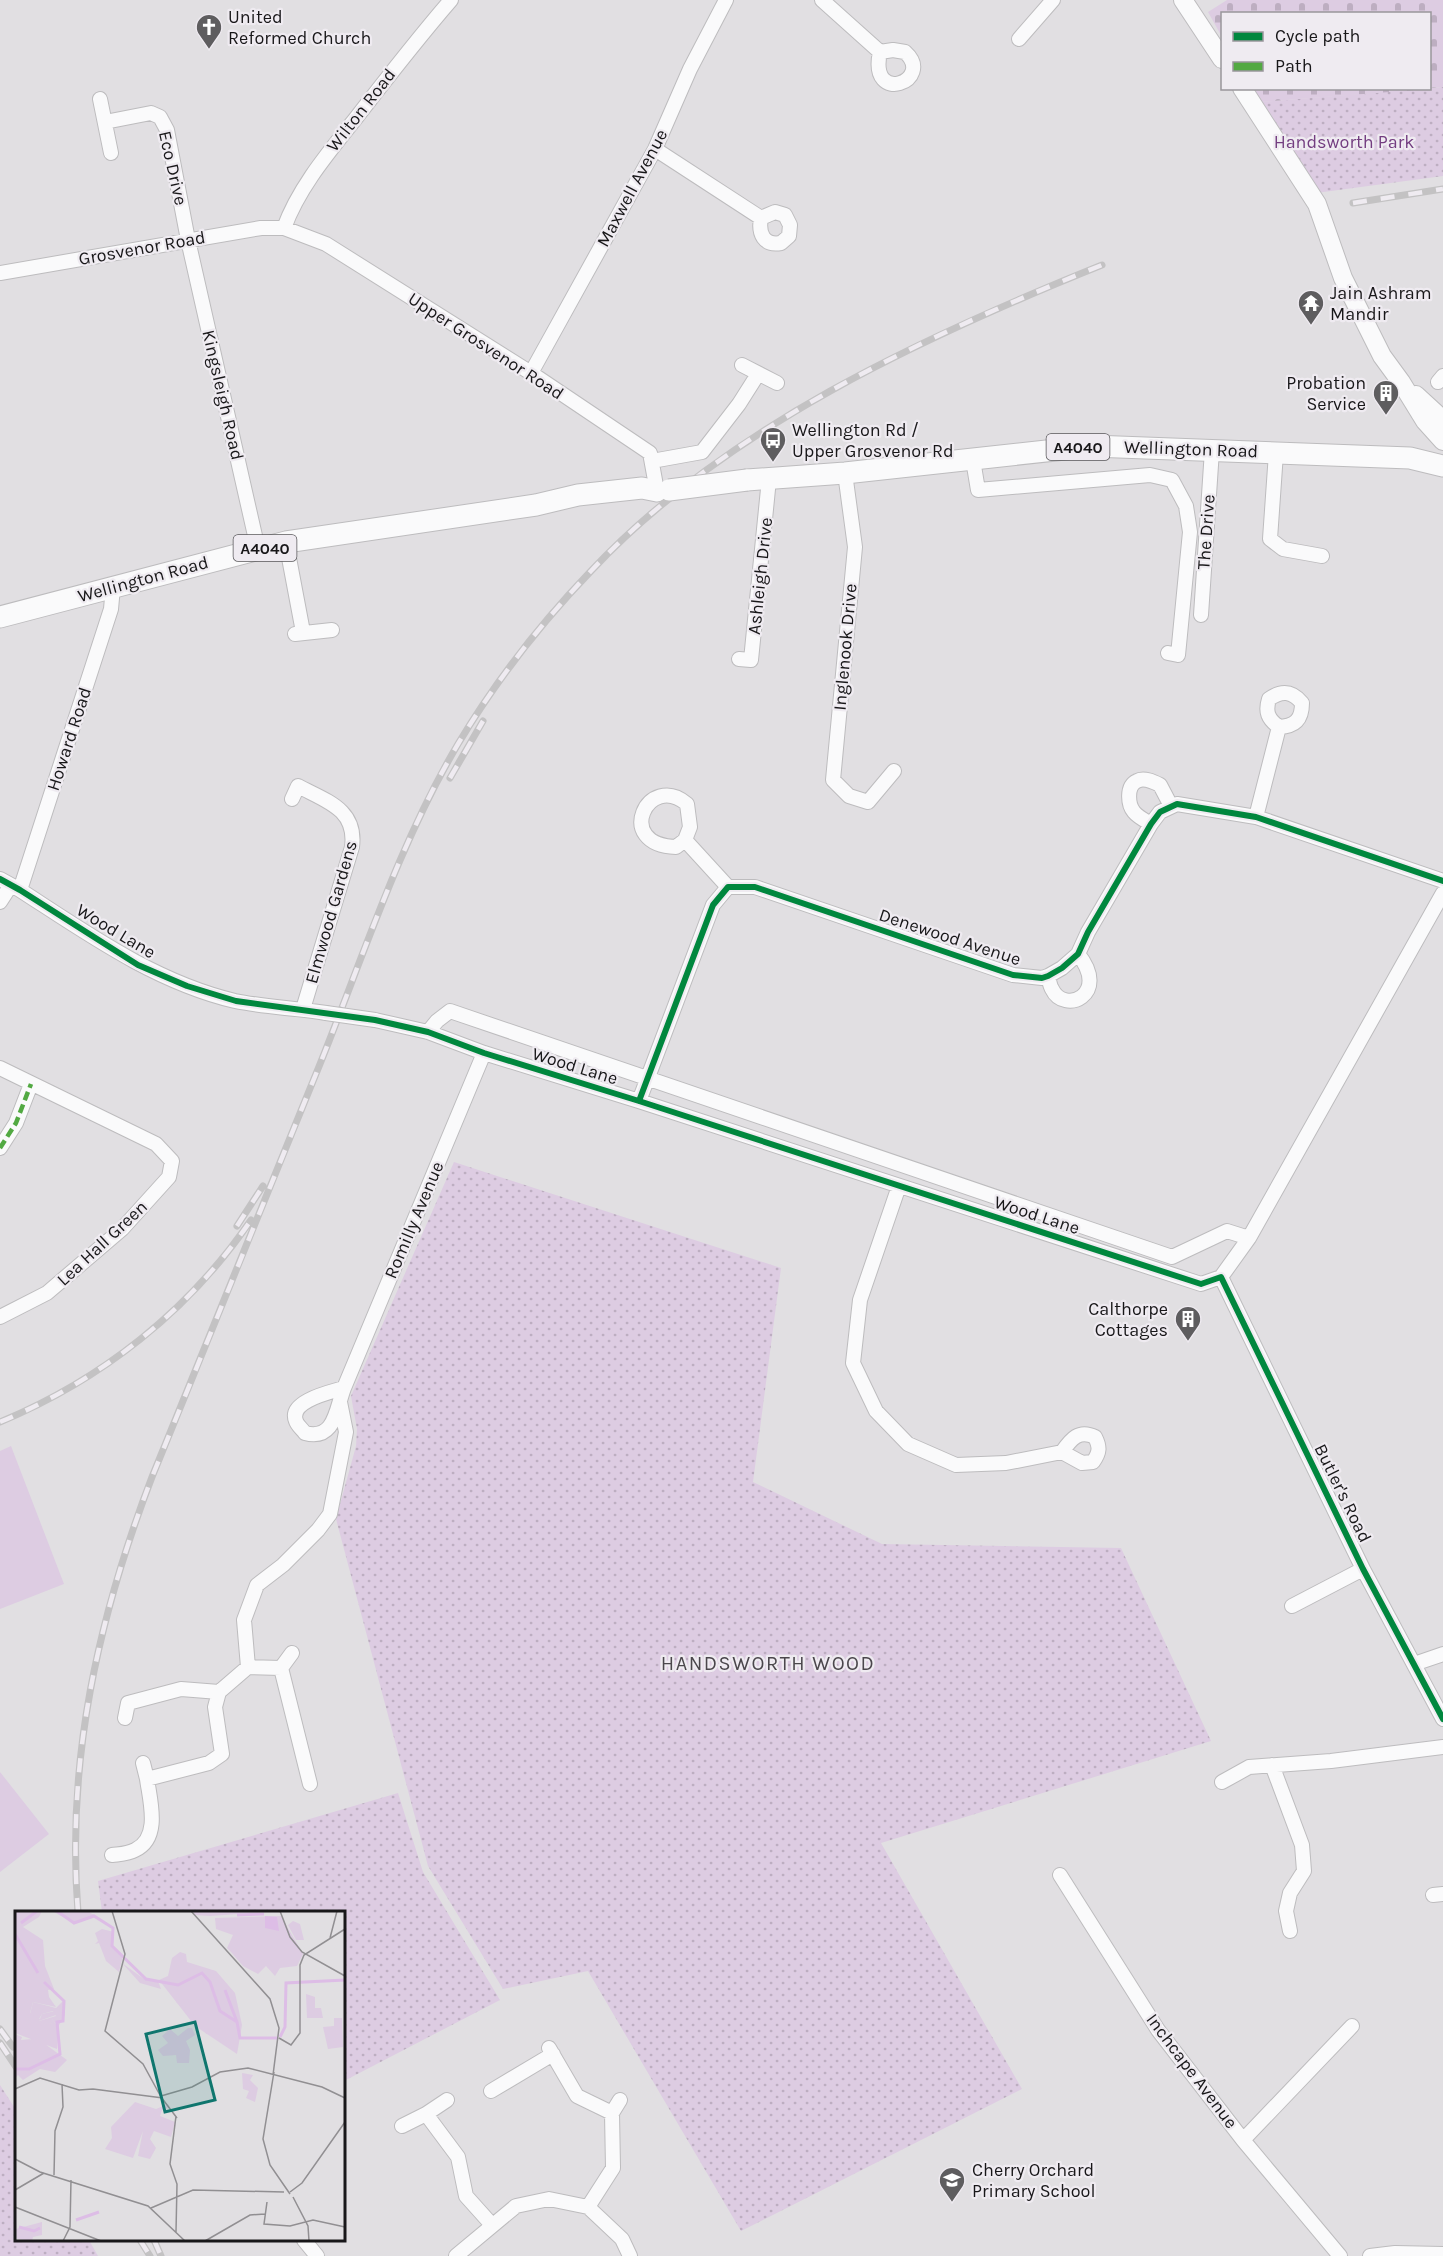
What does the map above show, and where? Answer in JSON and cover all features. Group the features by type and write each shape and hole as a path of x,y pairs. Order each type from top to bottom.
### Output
{"main road":[{"path":"1183,0 1221,57"},
{"path":"1243,90 1317,204 1348,289 1382,356 1425,421 1443,441"},
{"path":"1401,382 1443,420"},
{"name":"Wellington Road","path":"0,617 286,542 536,505 577,505 640,499 663,491 747,480 845,473 1092,446 1410,458 1443,466"},
{"name":"Wellington Road","path":"1410,458 1443,450"}],"street":[{"name":"Wilton Road","path":"284,228 292,205 325,158 416,40 451,0"},
{"name":"Maxwell Avenue","path":"531,373 655,149 690,69 726,0"},
{"path":"822,0 880,52"},
{"path":"1019,39 1053,0"},
{"path":"100,99 111,153"},
{"name":"Eco Drive","path":"105,122 151,113 160,117 167,130 188,240"},
{"path":"655,149 760,218"},
{"name":"Grosvenor Road","path":"0,273 261,228 284,228"},
{"name":"Upper Grosvenor Road","path":"284,228 326,244 531,373 650,453 652,460"},
{"name":"Kingsleigh Road","path":"188,240 258,549"},
{"path":"742,365 777,383"},
{"path":"663,491 652,460 702,452 739,404 758,374"},
{"name":"The Drive","path":"1201,615 1212,450"},
{"path":"1276,453 1270,538 1283,549 1322,556"},
{"path":"972,459 978,490 1150,475 1172,480 1186,506 1190,532 1178,655 1168,653"},
{"name":"Inglenook Drive","path":"845,473 855,547 833,780 849,796 867,807 894,771"},
{"name":"Ashleigh Drive","path":"739,659 751,660 769,478"},
{"path":"286,542 299,633 332,630"},
{"name":"Howard Road","path":"10,885 111,609 113,587"},
{"path":"1256,817 1279,727"},
{"path":"1151,824 1135,813 1130,803 1129,794 1133,783 1138,780 1149,780 1160,785 1171,806"},
{"name":"Elmwood Gardens","path":"292,799 298,786 340,809 350,821 354,834 303,1009"},
{"path":"1078,954 1087,965 1090,978 1089,988 1082,998 1072,1001 1058,997 1052,990 1048,976 1062,968 1078,954 1088,932 1151,824 1160,812 1177,804 1256,817 1443,881"},
{"path":"639,1101 712,905 728,887 685,840"},
{"path":"0,902 10,885"},
{"name":"Wood Lane","path":"10,885 138,964 187,986 236,1001 375,1020 428,1032 484,1053 639,1101 1201,1284 1221,1277"},
{"name":"Denewood Avenue","path":"728,887 755,887 1013,975 1042,978 1048,976"},
{"path":"1221,1277 1249,1238 1443,893"},
{"path":"428,1032 450,1011 1172,1257 1227,1231 1249,1238"},
{"name":"Romilly Avenue","path":"248,1667 244,1620 257,1585 283,1565 318,1530 330,1514 346,1432 342,1394 484,1053"},
{"name":"Lea Hall Green","path":"0,1068 156,1144 172,1161 169,1177 122,1229 47,1293 0,1317"},
{"path":"0,1148 16,1123 31,1084"},
{"path":"899,1186 860,1300 853,1363 876,1411 908,1444 956,1465 1006,1463 1062,1452"},
{"name":"Butler's Road","path":"1221,1277 1363,1569 1443,1719"},
{"path":"1292,1606 1363,1569"},
{"path":"280,1668 292,1653"},
{"path":"1414,1664 1443,1654"},
{"path":"147,1779 209,1763 222,1754 215,1707 219,1692 248,1667 280,1668"},
{"path":"280,1668 310,1784"},
{"path":"125,1718 128,1703 181,1689 219,1692"},
{"path":"1222,1782 1249,1767 1331,1761 1443,1747"},
{"path":"112,1855 136,1850 145,1842 150,1831 152,1822 143,1764"},
{"path":"1272,1765 1302,1845 1304,1871 1290,1893 1286,1911 1290,1931"},
{"name":"Inchcape Avenue","path":"1060,1875 1158,2030 1243,2140 1340,2256"},
{"path":"1243,2140 1352,2026"},
{"path":"491,2091 551,2051 577,2096 612,2113"},
{"path":"402,2126 447,2100"},
{"path":"588,2208 613,2168 612,2113 620,2100"},
{"path":"426,2114 458,2157 466,2196 492,2225"},
{"path":"456,2256 516,2206 549,2199 588,2208 622,2238 630,2256"},
{"path":"305,2241 317,2256"},
{"path":"1370,2256 1395,2253 1443,2254"}],"green space":[{"path":"1227,0 1443,0 1443,87 1431,88 1431,12 1221,12 1221,35 1208,12"},
{"name":"Handsworth Park","path":"1443,87 1443,176 1316,193 1261,102 1431,90 1431,88"},
{"path":"1254,90 1415,90 1261,102"},
{"path":"454,1162 781,1268 753,1482 882,1544 1121,1548 1211,1741 881,1843 1022,2089 741,2231 588,1971 503,1989 428,1866 336,1519 356,1446 357,1429 351,1396"},
{"path":"11,1446 64,1584 0,1609 0,1451"},
{"path":"0,1772 49,1834 0,1872"},
{"path":"398,1793 423,1872 500,2000 345,2080 345,1911 102,1911 98,1881"},
{"path":"0,2085 15,2108 15,2241 90,2241 98,2256 0,2256"}],"railway":[{"path":"1353,203 1443,189"},
{"path":"78,1911 77,1800 82,1745 90,1691 102,1637 133,1530 152,1477 400,861 437,782 472,721 520,654 572,591 644,520 702,473 764,430 830,391 897,356 965,323 1102,265"},
{"path":"450,778 483,721"},
{"path":"237,1226 263,1186"},
{"path":"0,1422 73,1386 140,1339 200,1284 251,1220"},
{"path":"0,2029 13,2047"},
{"path":"0,2043 15,2066"},
{"path":"141,2241 150,2256"},
{"path":"154,2241 161,2256"}],"marked path":[{"path":"0,1148 16,1123 31,1084"}],"cycle path":[{"path":"639,1101 713,905 728,887 755,887 1013,975 1042,978 1062,968 1078,954 1088,932 1151,824 1160,812 1177,804 1256,817 1443,881"},
{"path":"0,879 138,965 187,986 236,1001 375,1020 428,1032 484,1053 639,1101 1201,1284 1221,1277 1363,1569 1443,1719"}],"place":[{"name":"United Reformed Church","path":"209,50"},
{"name":"Jain Ashram Mandir","path":"1311,326"},
{"name":"Probation Service","path":"1386,416"},
{"name":"Wellington Rd / Upper Grosvenor Rd","path":"773,463"},
{"name":"Calthorpe Cottages","path":"1188,1342"},
{"name":"Cherry Orchard Primary School","path":"952,2203"}],"district":[{"name":"HANDSWORTH WOOD","path":"768,1663"}]}
